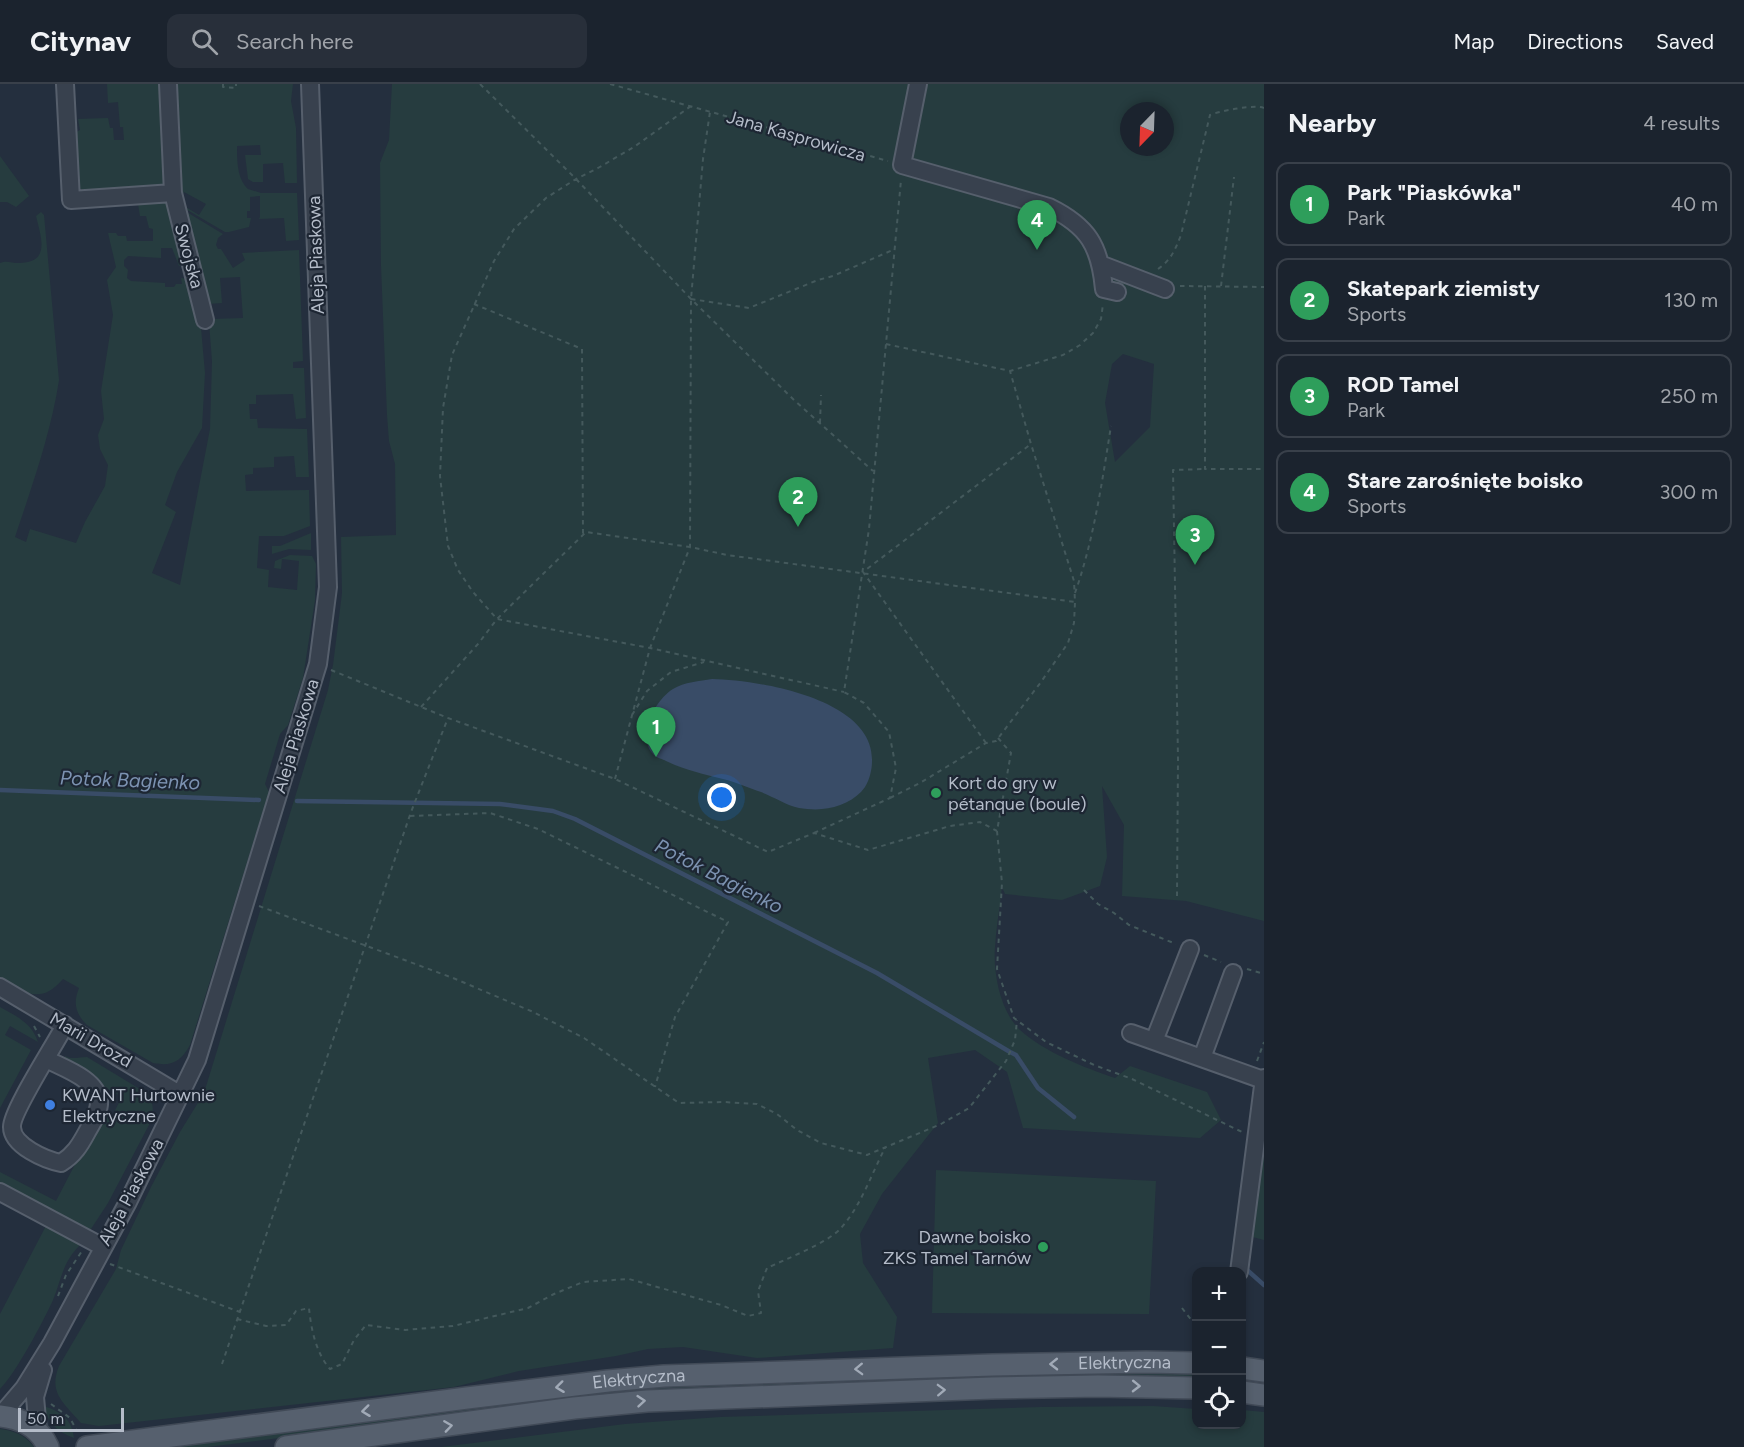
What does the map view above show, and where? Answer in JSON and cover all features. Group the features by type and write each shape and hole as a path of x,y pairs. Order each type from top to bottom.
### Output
{"main road":[{"name":"Elektryczna","path":"60,1441 664,1376 1004,1365 1192,1363"},
{"path":"1246,1369 1264,1371"},
{"name":"Elektryczna","path":"285,1447 574,1408 646,1401 992,1388 1098,1386 1192,1388"},
{"path":"1246,1393 1264,1395"},
{"path":"0,1416 21,1420 60,1441"}],"street":[{"path":"65,84 71,200 173,193"},
{"name":"Swojska","path":"168,84 173,193 205,320"},
{"name":"Aleja Piaskowa","path":"0,1416 21,1392 105,1255 197,1060 318,664 328,587 310,84"},
{"path":"918,84 902,165 1058,211 1081,225 1091,241 1110,291"},
{"path":"1099,260 1169,288"},
{"path":"1155,1041 1190,949"},
{"path":"1202,1058 1233,968"},
{"name":"Marii Drozd","path":"0,987 182,1095"},
{"path":"46,1059 88,1082 96,1091 99,1101 97,1112 79,1148 70,1158 61,1163 46,1160 29,1150 16,1137 12,1128 14,1117 46,1059 65,1025"},
{"path":"1131,1033 1260,1078 1255,1138 1257,1180 1240,1267"},
{"path":"2,1197 105,1255"},
{"name":"Aleja Piaskowa","path":"52,1343 35,1394 60,1441"}],"path":[{"path":"223,84 223,87 236,88 236,84"},
{"path":"480,84 576,179 691,299 794,400 874,471"},
{"name":"Jana Kasprowicza","path":"610,84 902,165"},
{"path":"1152,273 1167,263 1181,235 1210,115 1218,111 1258,105 1264,108"},
{"path":"691,106 633,147 546,198 514,229 494,261 452,355 443,408 440,476 448,546 458,570 473,592 497,619 650,648 791,679 844,692 864,702 889,732 896,768 890,798"},
{"path":"615,779 650,648 690,547 691,299 703,159 710,112"},
{"path":"844,692 863,572 896,249 902,165"},
{"path":"1221,286 1234,177"},
{"path":"691,299 749,308 896,249"},
{"path":"1204,469 1205,286"},
{"path":"1169,288 1264,287"},
{"path":"886,344 1010,371 1063,355 1080,345 1093,333 1101,319 1110,291"},
{"path":"474,304 582,349 582,535"},
{"path":"318,664 448,718 615,779 768,852 814,833 920,783 986,743 996,741 1068,644 1074,623 1074,581 1010,371"},
{"path":"820,423 821,395"},
{"path":"1074,596 1086,563 1111,426"},
{"path":"863,572 1031,444"},
{"path":"1177,896 1178,759 1173,470 1264,469"},
{"path":"420,707 478,644 497,619 586,532 690,547 727,555 1075,602"},
{"path":"863,572 986,743"},
{"path":"630,719 647,691 671,672 707,662"},
{"path":"222,1364 410,814 448,718"},
{"path":"998,738 1011,753 997,831 1002,882 997,969 1014,1018 1046,1042 1094,1065 1132,1079 1255,1138"},
{"path":"410,814 490,813 538,829 728,922 675,1017 655,1087"},
{"path":"814,833 868,850 950,826 980,822 997,831"},
{"path":"1084,890 1098,904 1129,925 1233,968 1264,974"},
{"path":"256,905 366,945 531,1011 584,1038 679,1103 757,1104 777,1114 797,1130 820,1143 867,1155 941,1124 969,1108 1006,1061 1015,1040 1017,1020"},
{"path":"1260,1078 1264,1042"},
{"path":"237,1319 266,1326 286,1325 296,1311 309,1308 311,1326 323,1361 330,1369 342,1364 354,1340 366,1324 405,1330 453,1326 528,1308 583,1282 629,1279 721,1305 748,1316 760,1313 758,1291 767,1268 812,1247 840,1229 856,1206 886,1147"},
{"path":"105,1255 240,1312"},
{"path":"1182,1308 1193,1321"},
{"path":"45,1401 57,1407 70,1419 60,1441"}],"green space":[{"path":"107,84 163,84 167,182 164,186 83,192 77,185 74,133 80,130 78,119 108,118 110,128 113,128 114,140 124,140 123,127 120,127 118,102 108,103"},
{"path":"175,84 293,84 291,101 296,128 297,183 285,183 283,163 263,164 263,182 253,182 248,179 245,155 261,155 260,145 237,146 237,157 240,175 248,189 261,193 297,193 299,240 286,241 284,218 259,219 260,196 250,197 250,211 247,211 247,218 251,218 249,227 229,232 225,232 184,208 184,206 199,215 206,204 182,193"},
{"path":"392,84 1264,84 1264,921 1186,901 1122,896 1124,825 1102,786 1107,857 1100,886 1062,900 1005,894 1002,887 995,947 995,968 999,991 1007,1013 1020,1030 1030,1038 1065,1058 1115,1078 1130,1066 1207,1092 1221,1120 1200,1138 1023,1128 1007,1072 975,1050 928,1058 938,1123 882,1194 860,1234 863,1263 897,1317 893,1348 757,1358 683,1347 648,1349 519,1371 454,1387 99,1426 81,1423 60,1397 55,1383 56,1375 59,1366 116,1269 121,1250 151,1187 204,1093 328,690 342,593 341,537 396,535 395,464 389,441 387,415 381,266 380,163 389,140","holes":["1123,354 1154,364 1150,427 1115,462 1105,403 1112,364"]},
{"path":"0,156 29,196 16,207 7,202 0,202"},
{"path":"161,201 169,205 185,264 179,266 172,248 161,248 161,258 128,256 124,260 124,266 128,270 127,278 131,281 165,283 165,287 182,284 181,278 188,279 201,328 205,373 202,428 177,472 165,505 176,512 152,573 180,585 210,429 212,361 209,322 212,319 243,318 240,277 220,278 222,303 207,304 185,211 223,234 218,238 216,245 233,268 245,260 242,253 299,250 303,361 293,362 293,368 304,368 306,418 296,419 293,394 256,395 256,404 249,404 250,419 257,419 258,428 307,429 309,477 296,477 294,456 274,457 274,467 253,468 253,474 245,475 246,491 309,490 310,526 284,536 259,536 257,568 269,570 268,587 297,590 299,561 282,559 281,569 274,568 275,561 290,555 312,556 316,564 315,600 303,678 288,725 280,734 265,784 269,792 190,1045 179,1059 166,1064 153,1063 87,1025 76,1008 79,988 63,979 47,992 33,994 17,989 0,979 0,263 29,262 36,259 40,254 41,240 36,216 41,212 44,215 59,380 46,440 15,537 26,542 30,529 76,543 105,486 108,465 100,449 98,435 104,419 101,391 113,315 107,280 116,267 108,233 126,236 127,241 153,241 153,229 149,228 146,216 140,216 138,204 161,203"},
{"path":"311,533 311,550 289,549 272,554 272,546 280,546"},
{"path":"0,1007 28,1025 38,1042 10,1026 5,1035 31,1050 0,1108"},
{"path":"65,1056 87,1057 148,1094 153,1111 150,1123 108,1203 89,1232 0,1185 0,1172 56,1201 98,1120 104,1114 113,1114 122,1097 65,1065"},
{"path":"1264,1073 1264,1240 1245,1235"},
{"name":"Dawne boisko ZKS Tamel Tarnów","path":"936,1170 1156,1181 1149,1314 932,1313"},
{"path":"48,1222 82,1243 66,1264 53,1300 29,1347 0,1389 0,1314"},
{"path":"997,1372 1192,1372 1192,1380 998,1380"},
{"path":"988,1373 989,1380 561,1402 208,1447 147,1447 629,1386"},
{"path":"44,1406 65,1417 71,1426 74,1438 54,1426"},
{"path":"1153,1406 1192,1409 1192,1429 1246,1429 1246,1410 1264,1412 1264,1447 441,1447 625,1424 720,1417 1041,1407"},
{"path":"0,1429 19,1434 34,1447 0,1447"}],"water":[{"path":"712,679 784,689 835,708 854,722 868,740 872,764 865,787 846,803 834,807 799,808 738,783 687,769 655,756 646,739 650,719 660,701 677,687"}],"waterway":[{"name":"Potok Bagienko","path":"0,790 259,800"},
{"name":"Potok Bagienko","path":"297,801 500,804 553,811 575,819 877,973 1016,1055 1038,1088 1074,1117"},
{"name":"Potok Bagienko","path":"1246,1269 1264,1285"}],"place":[{"name":"Stare zarośnięte boisko","path":"1037,250"},
{"name":"Skatepark ziemisty","path":"798,527"},
{"name":"ROD Tamel","path":"1195,565"},
{"name":"Park \"Piaskówka\"","path":"656,757"},
{"name":"Kort do gry w pétanque (boule)","path":"936,793"},
{"name":"KWANT Hurtownie Elektryczne","path":"50,1105"},
{"name":"Dawne boisko ZKS Tamel Tarnów","path":"1043,1247"}]}
